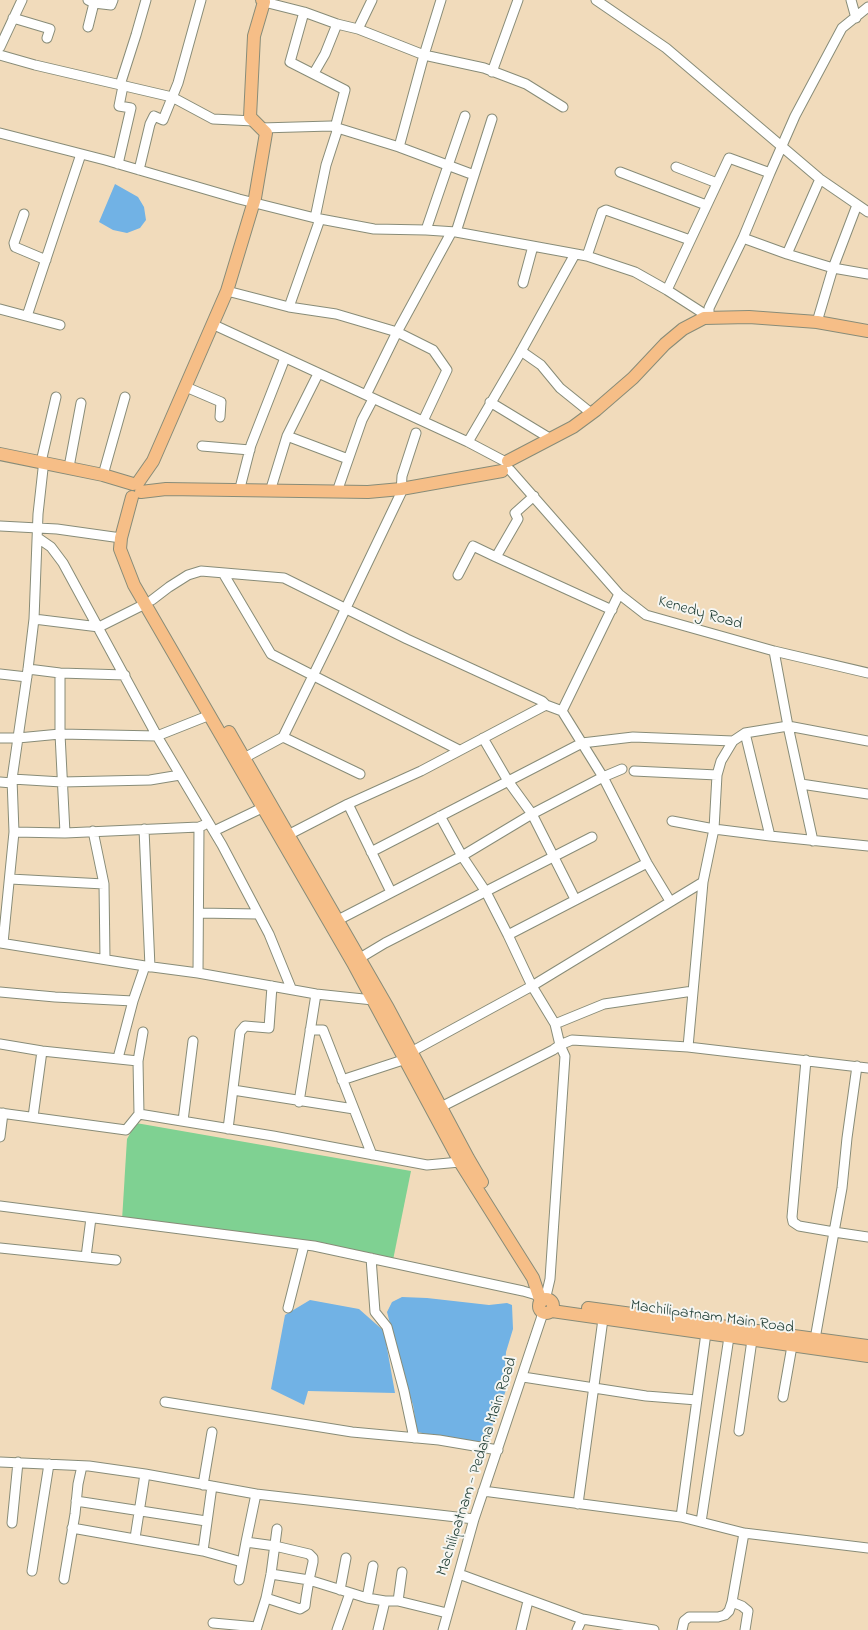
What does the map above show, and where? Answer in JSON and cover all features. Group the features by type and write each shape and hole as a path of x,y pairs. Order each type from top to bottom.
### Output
{"main road":[{"path":"263,1 254,36 250,117 266,134 254,202 227,291 153,461 135,490 120,538 120,549 134,585 149,602 244,758 378,998 460,1162 533,1278 546,1303"},
{"path":"0,454 102,479 135,490 166,489 368,492 505,466 573,427 633,378 665,344 683,329 709,317 749,317 817,322 868,331"},
{"path":"0,460 69,467 103,475 135,490 165,483 401,486"},
{"path":"135,490 125,542 132,565 149,602 262,808 334,921 360,958 378,998"},
{"path":"408,1056 441,1107 468,1158 538,1276 546,1303"},
{"name":"Machilipatnam Main Road","path":"546,1303 603,1319 659,1322 868,1346"},
{"name":"Machilipatnam Main Road","path":"546,1303 659,1322 729,1337 868,1356"}],"street":[{"path":"0,47 22,0"},
{"path":"88,27 91,1 111,5 113,0"},
{"path":"118,164 131,108 119,106 121,85 146,0"},
{"path":"139,170 150,124 154,116 164,120 178,83 201,0"},
{"path":"358,29 372,0"},
{"path":"399,147 424,55 441,0"},
{"path":"492,72 518,0"},
{"path":"596,0 666,48 820,179 868,212"},
{"path":"851,0 861,15"},
{"path":"263,1 358,29 424,55 492,72 526,84 563,107"},
{"path":"709,317 709,308 743,238 781,146 842,28 861,15 868,7"},
{"path":"289,307 317,218 326,165 345,90 290,62 304,12"},
{"path":"13,18 50,29 46,38"},
{"path":"314,73 325,54 337,24"},
{"path":"0,54 172,97 213,119 258,125 331,126 399,147 474,175"},
{"path":"426,230 465,116"},
{"path":"339,486 369,397 398,332 453,232 492,120"},
{"path":"0,133 118,164 240,199 317,218 374,229 453,232 587,256 635,272 667,290 709,317"},
{"path":"27,316 81,154"},
{"path":"667,290 729,158 770,173"},
{"path":"676,167 717,183"},
{"path":"620,172 706,205"},
{"path":"787,254 820,179"},
{"path":"817,322 833,268 857,205"},
{"path":"587,256 602,212 606,210 690,240"},
{"path":"24,214 14,247 46,260"},
{"path":"743,238 787,254 833,268 868,274"},
{"path":"523,283 534,246"},
{"path":"468,442 575,254"},
{"path":"227,291 289,307 336,314 398,332 432,350 447,370 423,421"},
{"path":"0,309 60,325"},
{"name":"Kenedy Road","path":"212,324 468,442 505,466 534,496 620,594 646,615 774,651 868,673"},
{"path":"521,351 537,361 569,396 591,413"},
{"path":"241,484 250,450 285,358"},
{"path":"272,485 288,436 318,374"},
{"path":"186,387 211,395 221,402 220,417"},
{"path":"56,397 42,465 34,619 12,781 14,832 2,943 291,988 316,994 378,998"},
{"path":"103,475 125,397"},
{"path":"490,402 551,439"},
{"path":"69,467 81,403"},
{"path":"244,758 283,737 401,493 402,476 416,433"},
{"path":"288,436 348,459"},
{"path":"202,446 250,450"},
{"path":"496,557 518,519 515,513 534,496"},
{"path":"0,526 38,527 120,538"},
{"path":"38,538 51,547 59,557 99,627 156,736 212,827 269,934 291,988"},
{"path":"458,575 473,546 612,610"},
{"path":"34,619 99,627 149,602 188,575 201,571 284,578 408,639 542,701 546,705 562,711 603,777 647,863 670,901"},
{"path":"223,573 271,654 458,750"},
{"path":"562,711 620,594"},
{"path":"774,651 788,726 814,841"},
{"path":"0,674 27,673 125,675"},
{"path":"60,674 60,734 65,833"},
{"path":"288,836 348,804 421,771 458,750 546,705"},
{"path":"0,738 60,734 156,736 210,715"},
{"path":"688,1047 703,882 714,829 717,775 721,761 733,741 745,733 788,726 868,741"},
{"path":"745,733 770,836"},
{"path":"283,737 360,774"},
{"path":"371,852 582,743 633,737 733,741"},
{"path":"483,738 508,781 532,814 576,899"},
{"path":"334,921 462,856 532,814 603,777 622,769"},
{"path":"634,771 717,775"},
{"path":"0,782 150,780 180,774"},
{"path":"801,784 868,794"},
{"path":"348,804 390,892"},
{"path":"14,832 65,833 212,827 262,808"},
{"name":"Machilipatnam - Pedana Main Road","path":"440,816 462,856 486,892 532,986 555,1024 560,1045 565,1056 550,1279 546,1303 523,1377 483,1490 443,1630"},
{"path":"672,821 714,829 868,846"},
{"path":"198,973 199,827"},
{"path":"118,1058 133,1000 147,966 144,829"},
{"path":"93,831 104,884 105,959"},
{"path":"360,958 385,943 592,837"},
{"path":"508,935 647,863"},
{"path":"10,880 104,884"},
{"path":"342,1080 408,1056 532,986 703,882"},
{"path":"199,914 258,914"},
{"path":"228,1129 240,1032 245,1026 269,1028 272,986"},
{"path":"555,1024 604,1004 693,991"},
{"path":"0,992 55,997 133,1000"},
{"path":"300,1102 316,994"},
{"path":"310,1030 323,1030 372,1155"},
{"path":"0,1137 2,1113 126,1130 139,1114 138,1060 143,1032"},
{"path":"441,1107 572,1040 688,1047 868,1068"},
{"path":"184,1122 193,1042"},
{"path":"0,1044 42,1051 138,1060"},
{"path":"33,1117 42,1051"},
{"path":"806,1060 792,1217 794,1222 799,1226 868,1237"},
{"path":"815,1339 842,1188 857,1066"},
{"path":"233,1090 300,1102 354,1109"},
{"path":"139,1114 427,1165 460,1162"},
{"path":"0,1206 304,1245 372,1258 523,1291 546,1303"},
{"path":"86,1256 91,1218"},
{"path":"288,1308 304,1245"},
{"path":"0,1248 116,1260"},
{"path":"372,1258 375,1312 387,1327 404,1391 414,1438"},
{"path":"578,1504 603,1319"},
{"path":"681,1517 706,1333"},
{"path":"701,1522 729,1337"},
{"path":"739,1430 752,1340"},
{"path":"783,1397 792,1346"},
{"path":"523,1377 646,1396 697,1400"},
{"path":"165,1402 352,1432 439,1440 498,1450"},
{"path":"203,1551 212,1432"},
{"path":"0,1462 82,1466 145,1474 256,1494 474,1519"},
{"path":"12,1523 18,1462"},
{"path":"32,1571 49,1464"},
{"path":"64,1579 82,1466"},
{"path":"135,1538 145,1474"},
{"path":"483,1490 681,1517 744,1533 868,1548"},
{"path":"239,1580 256,1494"},
{"path":"76,1501 206,1521"},
{"path":"72,1528 203,1551 242,1562"},
{"path":"213,1623 256,1628 266,1598 277,1529"},
{"path":"682,1630 684,1621 689,1617 718,1617 725,1615 729,1611 732,1602 744,1533"},
{"path":"246,1542 274,1546 311,1555 313,1562 303,1608 266,1598"},
{"path":"340,1590 346,1558"},
{"path":"367,1598 373,1566"},
{"path":"398,1601 402,1572"},
{"path":"271,1574 309,1580 367,1598 385,1601 398,1601 447,1613"},
{"path":"459,1574 528,1601 582,1619 654,1630"},
{"path":"337,1630 350,1593"},
{"path":"378,1630 385,1601"},
{"path":"521,1630 528,1601"},
{"path":"732,1602 742,1606 748,1611 745,1630"},
{"path":"577,1630 582,1619"}],"green space":[{"path":"136,1123 411,1171 393,1260 122,1220 127,1139"}],"water":[{"path":"115,184 138,197 144,207 146,220 140,228 127,233 113,230 99,222"},
{"path":"402,1297 427,1298 489,1305 507,1303 512,1305 513,1329 506,1352 505,1368 508,1385 487,1440 475,1443 417,1432 413,1405 405,1381 387,1312 392,1302"},
{"path":"310,1300 359,1309 384,1331 395,1393 308,1391 304,1405 271,1389 285,1315"}]}
